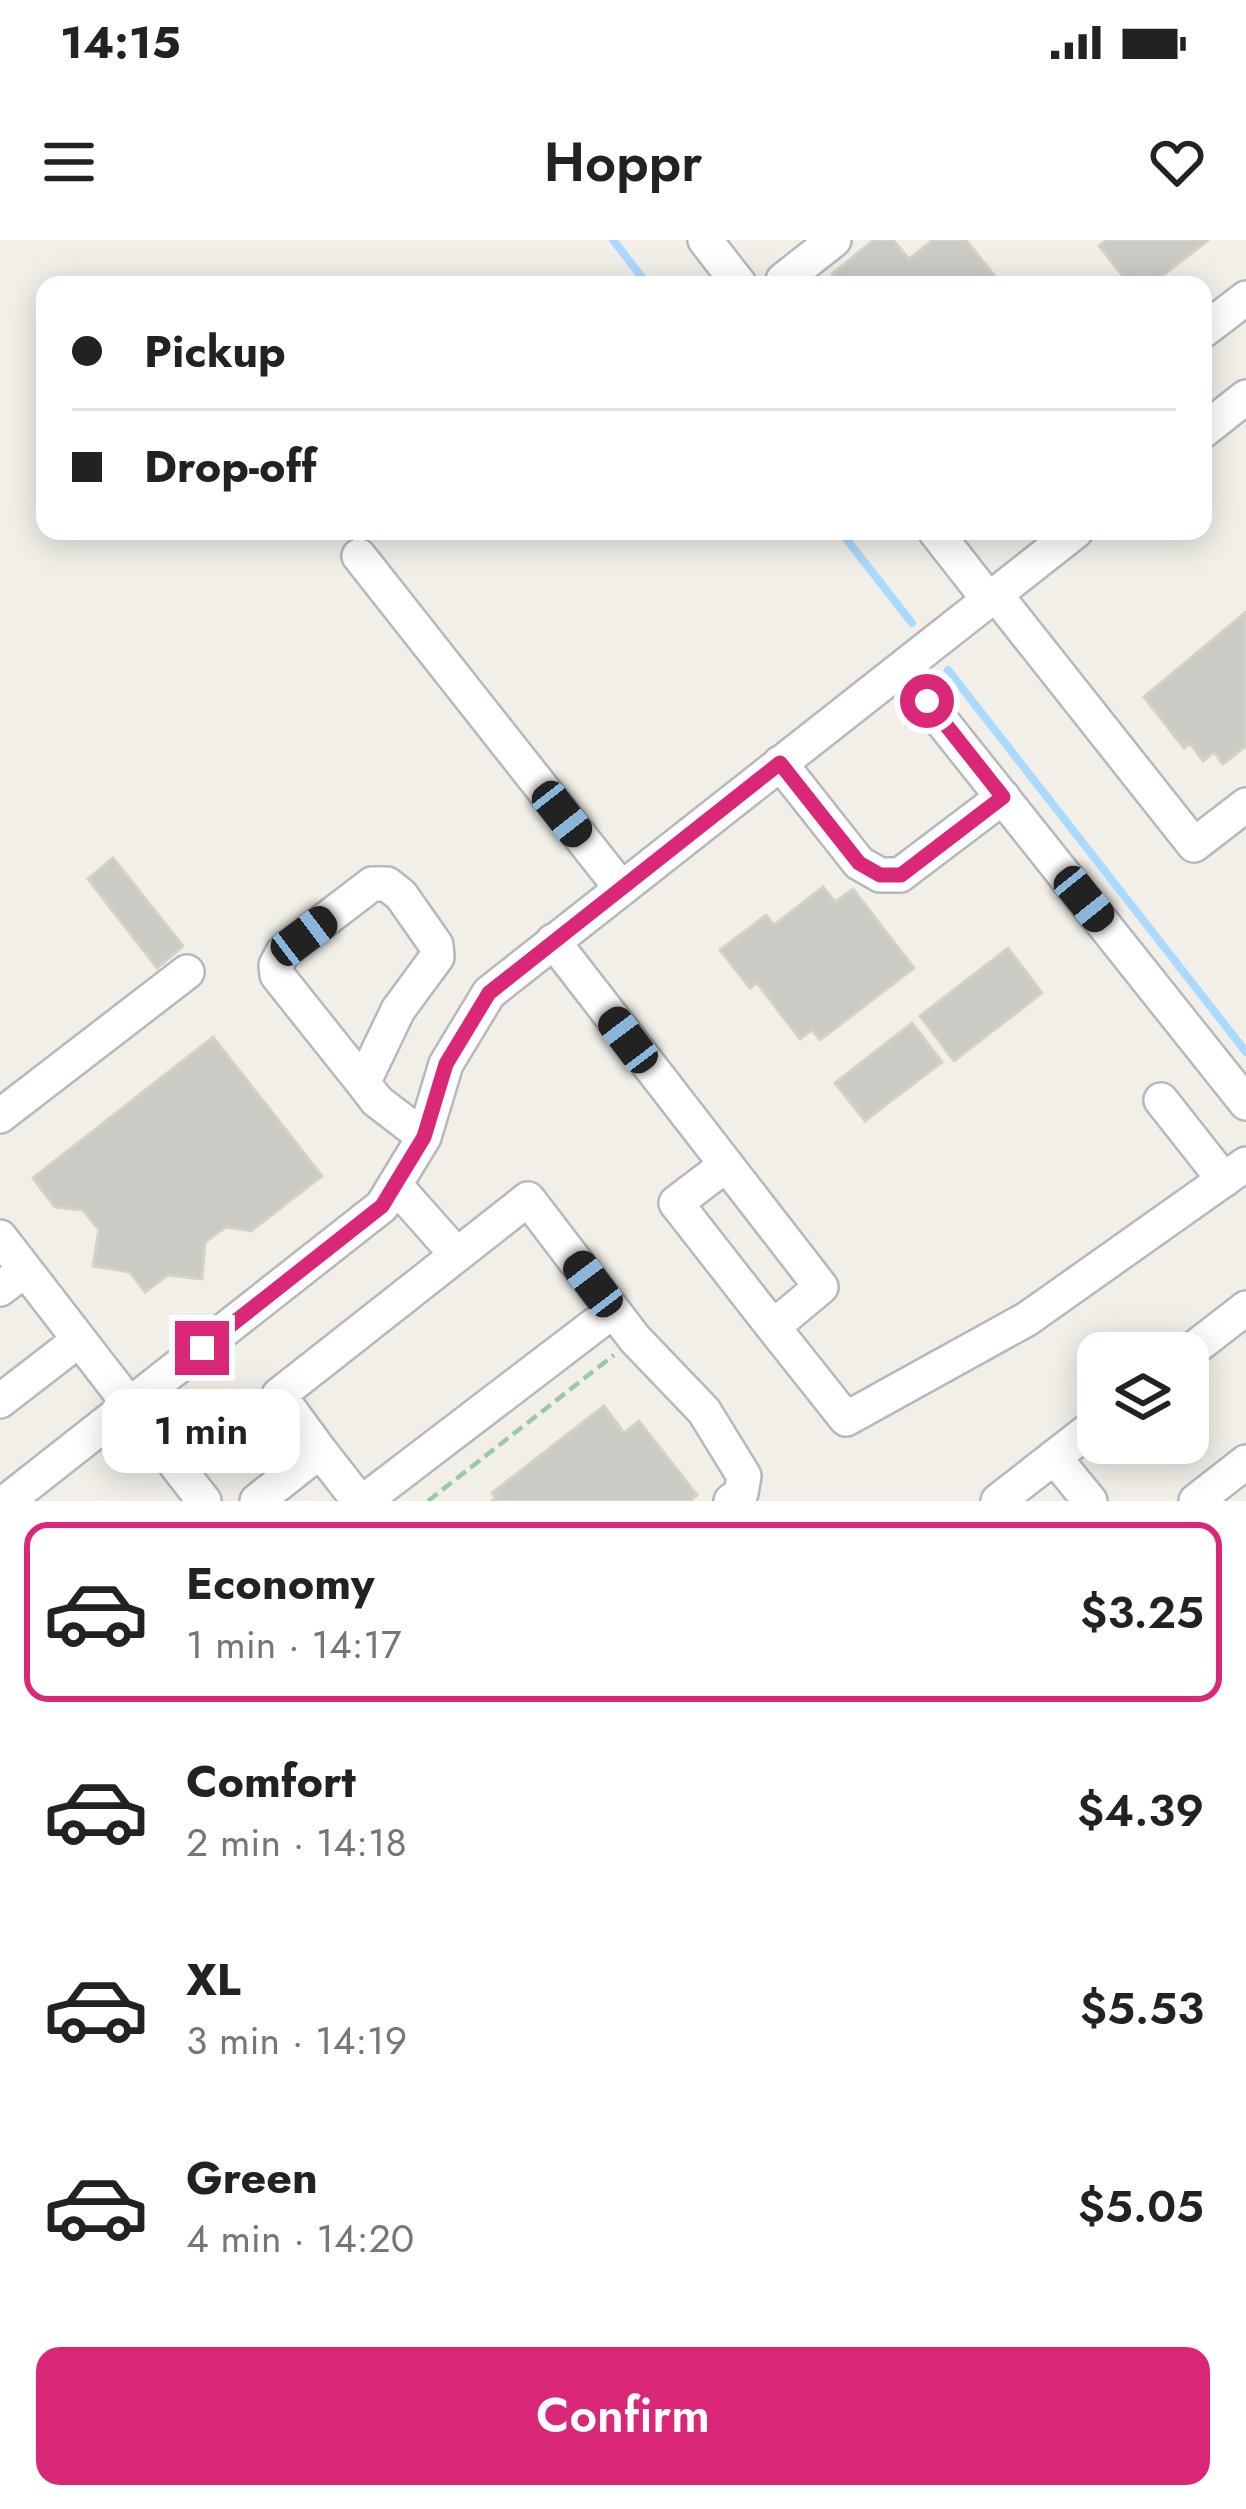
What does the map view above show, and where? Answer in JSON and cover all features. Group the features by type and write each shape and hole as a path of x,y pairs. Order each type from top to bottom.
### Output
{"street":[{"path":"704,240 733,276"},
{"path":"790,276 834,240"},
{"path":"1212,324 1246,298"},
{"path":"1212,424 1246,397"},
{"path":"943,540 1193,845 1246,806"},
{"path":"7,1501 382,1206 424,1137 446,1064 489,993 1065,540"},
{"path":"359,556 621,888"},
{"path":"902,670 1246,1103"},
{"path":"780,763 859,863 880,875 901,875 1003,797"},
{"path":"363,1083 398,1010 436,957 436,945 401,895 386,884 372,884 283,952 276,965 278,976 377,1101 424,1137"},
{"path":"553,941 821,1287 772,1327"},
{"path":"0,1116 187,972"},
{"path":"725,1165 676,1203 846,1419 1027,1319 1235,1172 1161,1100"},
{"path":"395,1185 457,1255"},
{"path":"614,1311 362,1501 279,1395 528,1199 614,1311 704,1411 744,1476 741,1492 731,1501"},
{"path":"0,1237 13,1280 80,1340 204,1501"},
{"path":"1209,1336 1246,1307"},
{"path":"0,1401 80,1340"},
{"path":"998,1501 1077,1439"},
{"path":"257,1501 320,1451"},
{"path":"1054,1457 1090,1501"},
{"path":"1196,1501 1246,1462"}],"path":[{"path":"428,1501 623,1348"}],"building":[{"path":"874,240 893,240 909,259 933,240 966,240 995,276 834,276"},
{"path":"1107,240 1208,240 1162,276 1123,276 1099,246"},
{"path":"1246,612 1246,746 1223,764 1214,752 1203,761 1190,743 1184,748 1144,697"},
{"path":"113,858 183,946 157,968 88,879"},
{"path":"823,887 835,902 853,889 914,968 820,1040 812,1030 800,1039 757,983 750,988 720,950 766,915 774,925"},
{"path":"1008,948 1042,993 954,1061 920,1016"},
{"path":"912,1023 942,1062 865,1121 835,1083"},
{"path":"213,1037 322,1176 251,1231 226,1227 205,1242 202,1279 168,1275 145,1292 130,1272 93,1266 99,1230 83,1210 55,1207 33,1178"},
{"path":"604,1406 624,1433 639,1421 697,1495 690,1501 492,1501 496,1498 492,1493"}],"waterway":[{"path":"613,240 641,276"},
{"path":"847,540 912,623"},
{"path":"948,670 1246,1052"}],"route":[{"path":"202,1348 382,1206 424,1137 446,1064 489,993 780,763 859,863 880,875 901,875 1003,797 927,701"}]}
